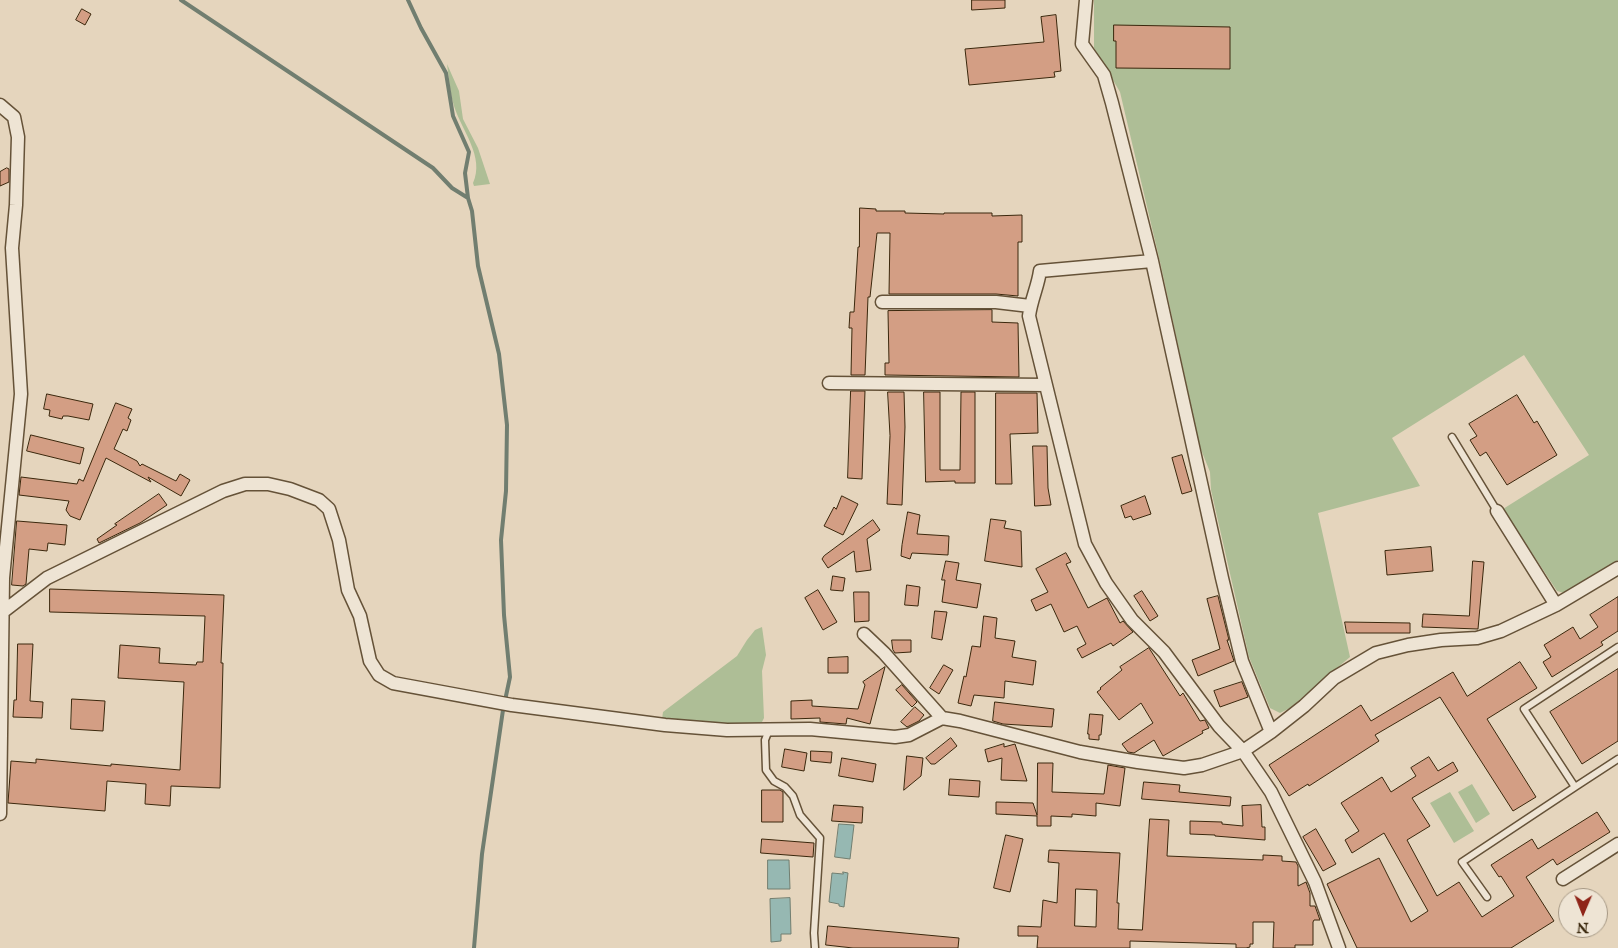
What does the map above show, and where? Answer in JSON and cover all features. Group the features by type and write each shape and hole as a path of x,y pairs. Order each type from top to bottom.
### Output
{"street":[{"path":"1086,0 1082,44 1104,76 1152,261 1240,652 1271,732"},
{"path":"0,105 14,117 18,137 16,205 12,248 20,394 3,578 0,814"},
{"path":"1152,261 1040,271 1038,284 1030,306 1029,316 1085,544 1106,583 1132,620 1164,652 1219,726 1243,751 1271,792 1314,882 1339,948"},
{"path":"882,302 996,302 1030,306"},
{"path":"829,383 1046,385"},
{"path":"2,613 47,578 223,491 245,484 268,484 290,489 319,500 329,509 339,540 348,590 360,616 370,661 379,676 393,683 503,703 665,725 727,730 810,729 895,737 910,735 942,718 1080,752 1164,767 1184,768 1202,765 1243,751 1304,706 1334,678 1376,653 1408,644 1477,638 1501,631 1556,605 1618,568"},
{"path":"1497,511 1556,605"},
{"path":"864,634 908,679 942,718"},
{"path":"1563,879 1618,844"}],"lane":[{"path":"1452,437 1497,511"},
{"path":"1575,787 1524,709 1618,647"},
{"path":"770,728 765,740 766,770 774,781 785,787 793,796 800,814 820,838 814,933 815,948"},
{"path":"1486,897 1462,862 1618,758"}],"green space":[{"path":"1094,0 1618,0 1618,560 1564,593 1557,591 1503,509 1589,455 1524,355 1392,438 1420,486 1318,513 1350,657 1290,708 1280,713 1270,708 1249,657 1211,490 1210,472 1200,447 1161,266 1120,92 1094,48"},
{"path":"447,64 459,91 463,119 478,148 490,184 474,186 476,164 474,154 454,106"},
{"path":"762,627 766,655 762,671 764,718 762,722 750,725 725,726 662,719 663,712 737,656 755,630"},
{"path":"1472,784 1490,814 1476,823 1458,792"},
{"path":"1450,792 1474,831 1454,843 1430,803"}],"water":[{"path":"839,824 854,825 850,859 835,857"},
{"path":"768,860 789,860 790,889 768,889"},
{"path":"843,872 848,873 844,907 829,902 832,873 843,874"},
{"path":"790,898 791,934 781,934 781,941 771,942 770,899"}],"building":[{"path":"972,0 1005,0 1005,8 972,10"},
{"path":"82,9 91,14 85,25 76,20"},
{"path":"1056,15 1061,71 1054,72 1055,77 969,85 965,49 1044,42 1041,17"},
{"path":"1114,25 1230,27 1230,69 1116,68"},
{"path":"7,168 9,169 9,182 0,186 0,172"},
{"path":"860,208 876,209 876,211 905,211 905,213 992,213 992,216 1022,215 1022,242 1018,242 1018,296 996,294 889,294 890,233 877,233 870,297 868,297 865,375 851,375 852,328 849,328 850,312 854,312"},
{"path":"992,310 992,322 1018,323 1019,377 885,375 885,363 889,363 888,311"},
{"path":"851,391 865,391 862,479 848,478"},
{"path":"888,392 904,392 905,427 902,505 887,504 890,436"},
{"path":"924,392 940,392 940,470 960,470 961,392 975,392 975,483 955,483 955,481 926,482"},
{"path":"996,393 1037,393 1038,433 1010,434 1012,484 996,484"},
{"path":"47,394 93,404 89,420 68,416 63,416 62,419 49,416 50,410 44,409"},
{"path":"1517,395 1534,423 1537,421 1557,455 1507,485 1486,452 1480,456 1470,440 1477,436 1469,424"},
{"path":"116,403 132,409 128,418 131,420 127,431 123,429 114,449 137,461 140,466 142,464 176,481 180,474 190,480 181,496 148,477 151,482 106,458 80,520 70,516 66,510 69,501 19,495 21,477 77,484 79,479 83,481"},
{"path":"31,435 84,448 80,464 27,451"},
{"path":"1033,446 1047,446 1048,488 1051,505 1035,506"},
{"path":"1182,455 1192,491 1182,494 1172,458"},
{"path":"159,494 167,505 140,523 99,543 97,539 117,525 115,524"},
{"path":"842,496 858,504 843,535 824,526 834,507 836,509"},
{"path":"1145,496 1151,514 1133,520 1131,516 1125,518 1121,506"},
{"path":"908,512 920,515 917,534 949,536 948,555 912,553 910,559 901,556"},
{"path":"991,519 1006,521 1004,528 1021,531 1022,567 985,561"},
{"path":"873,520 880,530 867,539 871,570 856,572 854,551 828,568 822,559 824,556"},
{"path":"17,521 67,525 65,545 48,543 47,551 29,549 26,584 23,586 12,585"},
{"path":"1431,547 1433,571 1387,575 1385,551"},
{"path":"1066,553 1071,562 1066,564 1088,608 1107,598 1120,623 1123,621 1133,632 1113,646 1111,643 1082,658 1077,649 1086,644 1077,626 1064,632 1051,604 1036,611 1031,600 1048,592 1036,569"},
{"path":"946,561 959,563 956,580 981,584 977,608 942,602 945,580 942,580"},
{"path":"1473,561 1484,562 1478,629 1422,627 1423,614 1469,616"},
{"path":"833,576 845,578 843,591 831,590"},
{"path":"907,585 920,587 918,606 905,605"},
{"path":"50,589 224,595 221,663 223,663 220,788 171,786 170,806 145,804 146,784 107,781 105,811 8,803 11,761 36,763 36,759 180,770 184,682 118,678 120,645 160,648 159,663 196,665 197,662 203,662 205,616 50,612"},
{"path":"818,590 837,622 823,630 805,598"},
{"path":"1142,591 1158,616 1150,621 1134,596"},
{"path":"854,592 869,592 869,621 855,622"},
{"path":"1218,596 1229,640 1227,640 1234,661 1198,676 1192,660 1220,649 1207,599"},
{"path":"1618,597 1618,631 1601,642 1603,645 1552,677 1543,662 1551,657 1544,645 1573,627 1580,639 1598,627 1590,615"},
{"path":"935,611 947,612 942,640 932,638"},
{"path":"984,616 997,618 995,638 1015,641 1012,657 1036,661 1033,685 1005,681 1004,698 974,695 971,706 958,703 964,676 966,677 972,646 980,647"},
{"path":"1345,622 1410,623 1410,633 1347,633"},
{"path":"892,640 911,640 911,652 895,653"},
{"path":"18,644 33,644 30,701 43,702 42,718 13,717 14,700 16,700"},
{"path":"1149,648 1180,696 1183,693 1200,721 1205,720 1209,728 1163,756 1154,740 1134,753 1128,752 1122,744 1153,723 1141,703 1119,720 1097,692 1122,670 1120,667"},
{"path":"848,657 848,673 828,673 828,658"},
{"path":"1520,662 1537,688 1487,719 1536,797 1513,811 1440,697 1375,735 1379,741 1309,786 1308,784 1289,796 1269,765 1361,705 1371,721 1453,672 1467,696"},
{"path":"944,665 953,670 939,694 930,688"},
{"path":"885,667 870,724 847,718 846,724 820,722 820,718 791,719 791,701 812,700 812,706 858,709 865,685 863,682"},
{"path":"1618,669 1618,741 1582,764 1550,712"},
{"path":"1242,682 1248,697 1220,707 1214,691"},
{"path":"902,685 917,702 912,707 896,690"},
{"path":"72,699 105,701 103,731 71,729"},
{"path":"995,702 1054,709 1052,727 1003,724 993,721"},
{"path":"915,707 924,715 919,721 907,727 901,722"},
{"path":"1090,714 1103,715 1099,740 1089,739"},
{"path":"951,738 957,746 935,764 931,764 926,758"},
{"path":"1004,744 1004,747 1015,744 1027,781 1001,780 1002,758 988,762 985,750"},
{"path":"785,749 807,753 804,771 782,767"},
{"path":"811,751 832,752 831,763 811,761"},
{"path":"907,756 923,758 921,776 904,790"},
{"path":"1429,757 1438,771 1453,762 1458,771 1412,798 1430,826 1407,840 1437,896 1459,882 1482,917 1514,896 1491,865 1532,839 1538,849 1597,812 1610,832 1557,865 1553,859 1526,877 1554,921 1511,948 1357,948 1327,884 1379,858 1411,922 1428,911 1384,833 1352,853 1345,840 1359,831 1341,803 1382,777 1391,792 1416,776 1411,768"},
{"path":"842,758 876,764 873,782 839,776"},
{"path":"1038,763 1053,763 1052,792 1104,794 1108,765 1125,768 1120,806 1096,803 1096,816 1072,814 1072,817 1051,816 1051,826 1037,826 1037,816 996,814 996,802 1033,803 1037,815"},
{"path":"950,779 980,781 979,797 949,795"},
{"path":"1144,782 1180,785 1179,792 1231,797 1230,806 1142,799"},
{"path":"762,790 780,790 783,792 783,822 762,822"},
{"path":"834,805 863,807 862,823 832,821"},
{"path":"1261,805 1262,827 1265,827 1265,840 1190,834 1190,821 1222,822 1222,824 1243,826 1242,806"},
{"path":"1150,819 1169,820 1167,856 1263,860 1263,855 1282,856 1282,861 1296,862 1298,866 1298,886 1306,882 1310,893 1310,906 1315,906 1320,920 1314,920 1313,922 1313,945 1295,945 1295,948 1273,948 1274,922 1253,922 1253,944 1246,948 1236,948 1236,944 1130,941 1130,948 1037,948 1038,936 1018,936 1018,926 1041,927 1043,900 1057,903 1059,863 1048,862 1049,850 1120,853 1117,903 1119,903 1118,929 1142,930","holes":["1076,889 1097,890 1096,927 1075,926"]},
{"path":"1316,829 1336,864 1323,871 1303,837"},
{"path":"1006,835 1023,839 1010,892 994,888"},
{"path":"762,839 814,843 813,857 761,853"},
{"path":"828,926 959,938 958,948 853,948 826,945"}],"waterway":[{"path":"181,0 433,168 452,188 468,198"},
{"path":"408,0 446,73 453,116 469,152 465,173 468,198 472,211 478,266 499,354 507,425 506,491 501,540 504,615 510,677 503,710 482,854 474,948"}]}
